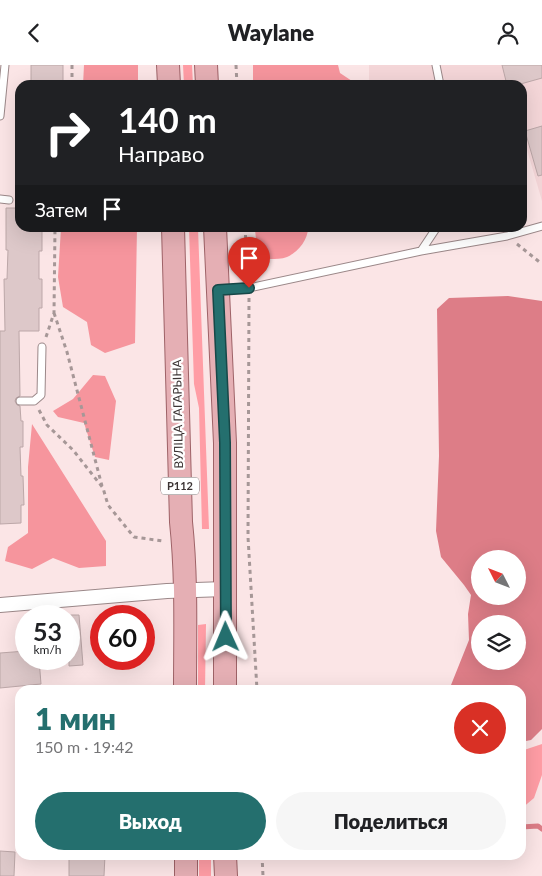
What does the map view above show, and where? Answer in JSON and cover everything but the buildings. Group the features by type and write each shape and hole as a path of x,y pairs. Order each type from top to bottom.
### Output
{"main road":[{"path":"168,65 169,80"},
{"path":"206,65 207,80"},
{"name":"ВУЛІЦА ГАГАРЫНА","path":"174,232 185,685"},
{"path":"215,232 225,443 224,685"},
{"path":"186,860 186,876"},
{"path":"225,860 226,876"}],"street":[{"path":"0,605 161,591 225,589"}],"lane":[{"path":"0,115 5,65"},
{"path":"436,65 439,80"},
{"path":"0,199 9,199"},
{"path":"527,230 542,226"},
{"path":"421,251 434,232"},
{"path":"218,290 249,288 421,251 521,232"},
{"path":"20,401 34,401 41,395 42,347"}],"path":[{"path":"72,65 72,80"},
{"path":"236,65 237,80"},
{"path":"42,347 54,313 55,232"},
{"path":"246,232 249,288 248,537 257,685"},
{"path":"507,236 542,264"},
{"path":"54,313 67,352 108,505 134,537 163,541"},
{"path":"34,401 47,425 74,450 103,488"},
{"path":"262,860 263,876"}],"shaded area":[{"path":"84,65 138,65 138,80 83,80"},
{"path":"183,65 192,65 193,80 184,80"},
{"path":"253,65 338,65 340,73 350,80 253,80"},
{"path":"369,65 542,65 542,201 527,150 527,80 369,80"},
{"path":"61,232 137,232 135,343 105,353 91,345 87,322 63,307 58,277"},
{"path":"189,232 198,232 209,529 202,529 199,408 194,384"},
{"path":"255,232 308,232 302,245 285,258 270,259 257,248"},
{"path":"508,296 542,301 542,729 531,740 526,741 526,685 451,685 469,640 468,614 471,595 441,557 436,531 439,456 437,309 449,298"},
{"path":"93,375 105,376 116,401 109,460 95,457 84,423 58,417 53,411 73,399"},
{"path":"32,424 106,541 106,566 79,568 53,558 32,569 5,561 8,547 28,533 28,467"},
{"path":"206,624 205,685 198,685 198,625"},
{"path":"542,744 542,775 534,798 526,805 526,749"},
{"path":"199,860 211,860 211,876 199,876"}],"waterway":[{"path":"526,827 538,826 542,829"}],"route":[{"path":"226,637 225,443 218,290 249,288"}]}
